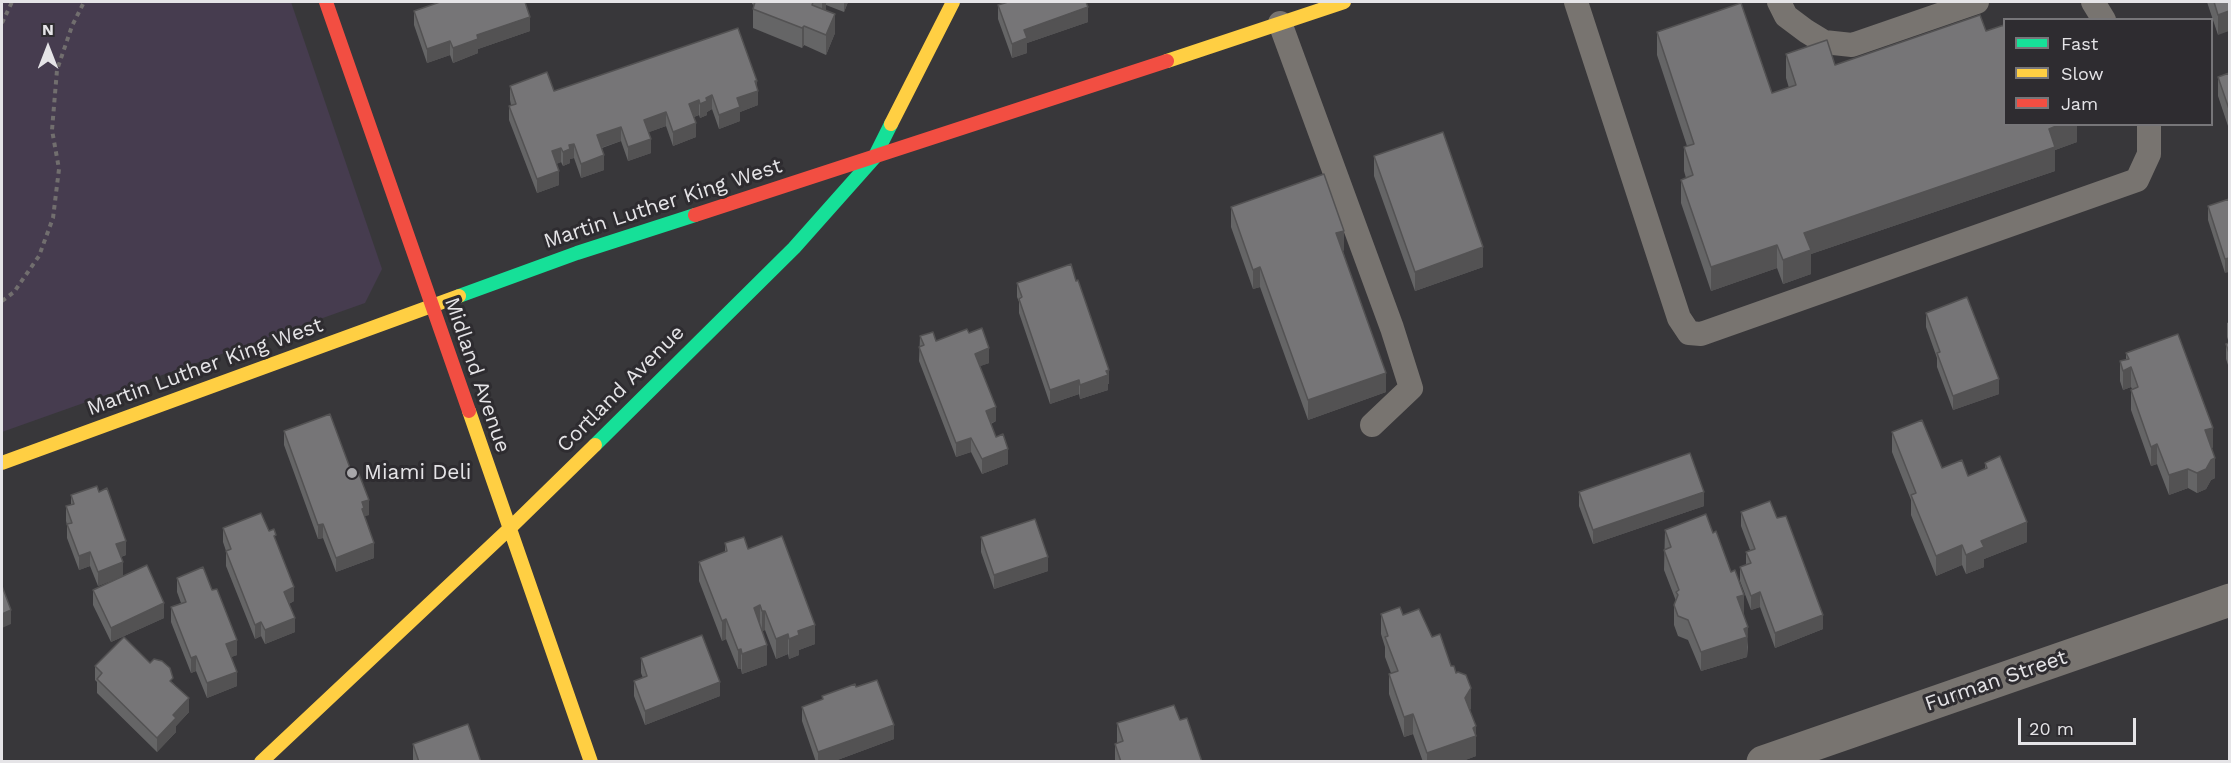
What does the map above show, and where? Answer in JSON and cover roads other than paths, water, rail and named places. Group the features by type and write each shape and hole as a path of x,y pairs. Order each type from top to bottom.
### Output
{"street":[{"name":"Midland Avenue","path":"326,2 591,762"},
{"name":"Cortland Avenue","path":"261,762 509,529 794,248 874,158 953,2"},
{"name":"Martin Luther King West","path":"2,463 577,253 874,158 1344,2"},
{"name":"Furman Street","path":"1764,762 2229,600"}],"lane":[{"path":"1576,2 1679,318 1689,333 1701,334 2137,180 2149,154 2149,126"},
{"path":"1779,2 1786,16 1806,32 1824,42 1852,45 1977,2"},
{"path":"2093,2 2102,18"},
{"path":"1280,23 1388,317 1411,388 1372,425"}],"place":[{"name":"Miami Deli","path":"352,473"}]}
